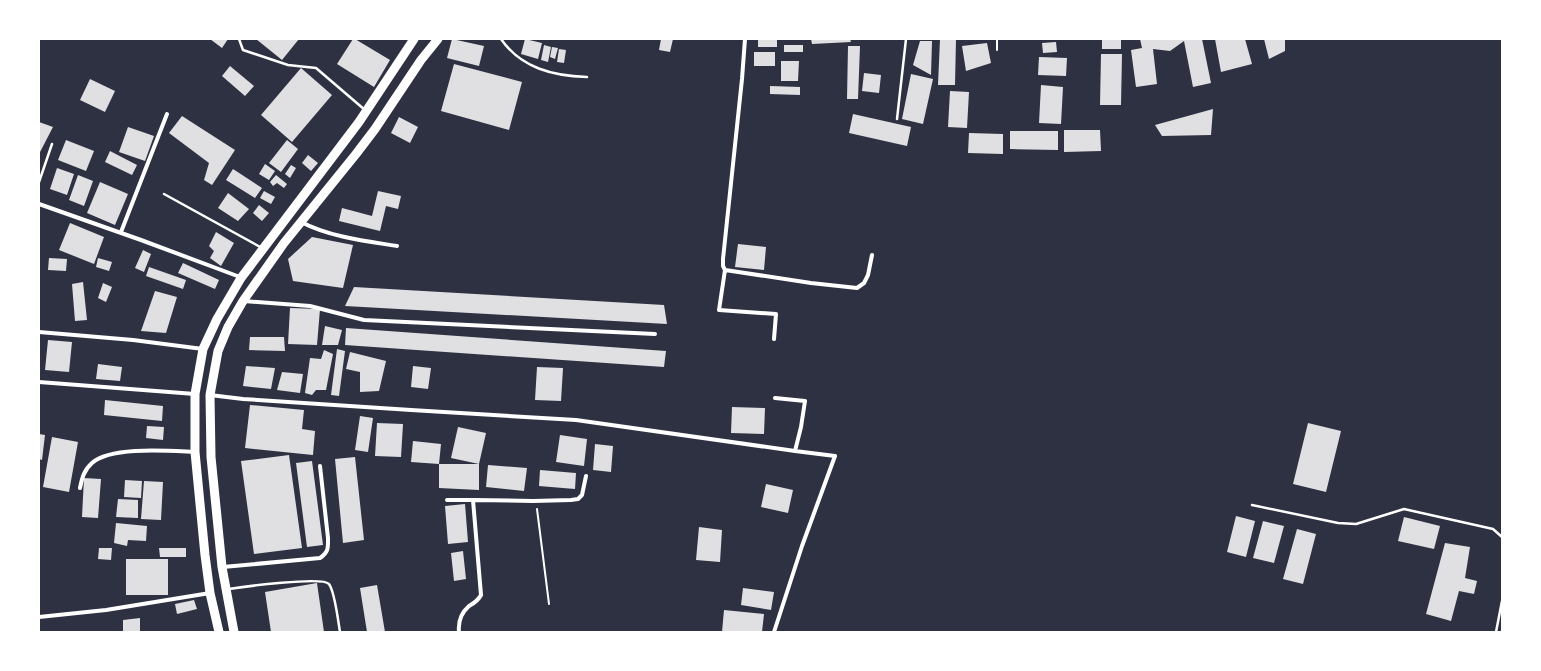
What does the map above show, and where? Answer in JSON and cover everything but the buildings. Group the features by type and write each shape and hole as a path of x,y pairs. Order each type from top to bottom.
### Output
{"highway":[{"path":"219,632 210,593 195,452 195,394 203,349 217,319 241,278 262,248 367,112 414,39"},
{"path":"234,632 222,567 211,457 210,395 218,351 228,327 243,301 284,242 375,129 421,60 438,39"},
{"path":"199,493 215,492"}],"street":[{"path":"745,39 723,259 723,266 725,270 720,310 776,314 774,339"},
{"path":"121,232 167,114"},
{"path":"39,204 121,232 241,278"},
{"path":"301,222 346,237 396,246"},
{"path":"725,270 811,283 857,288 864,283 868,275 872,255"},
{"path":"243,301 310,306 364,320 655,334"},
{"path":"39,332 125,339 203,349"},
{"path":"39,382 195,394"},
{"path":"210,395 243,399 576,420 835,456 802,546 774,632"},
{"path":"775,398 805,402 795,451"},
{"path":"80,488 84,472 92,462 106,456 124,452 143,451 195,452"},
{"path":"222,567 320,558 326,554 328,550 328,538 320,466"},
{"path":"447,500 571,500 582,495 586,476"},
{"path":"459,632 461,616 469,607 477,602 481,595 473,500"},
{"path":"39,617 106,610 210,593"}],"lane":[{"path":"239,39 243,50 288,65 316,68 367,112"},
{"path":"501,39 507,48 517,57 534,68 548,73 573,77 587,77"},
{"path":"897,119 906,39"},
{"path":"39,182 52,144"},
{"path":"164,194 262,248"},
{"path":"1252,506 1338,523 1356,524 1404,509 1493,529 1502,537"},
{"path":"226,589 304,581 325,581 330,584 333,594 340,632"},
{"path":"1496,632 1502,601"}],"path":[{"path":"997,39 997,50"},
{"path":"533,501 537,506 549,604"}]}
